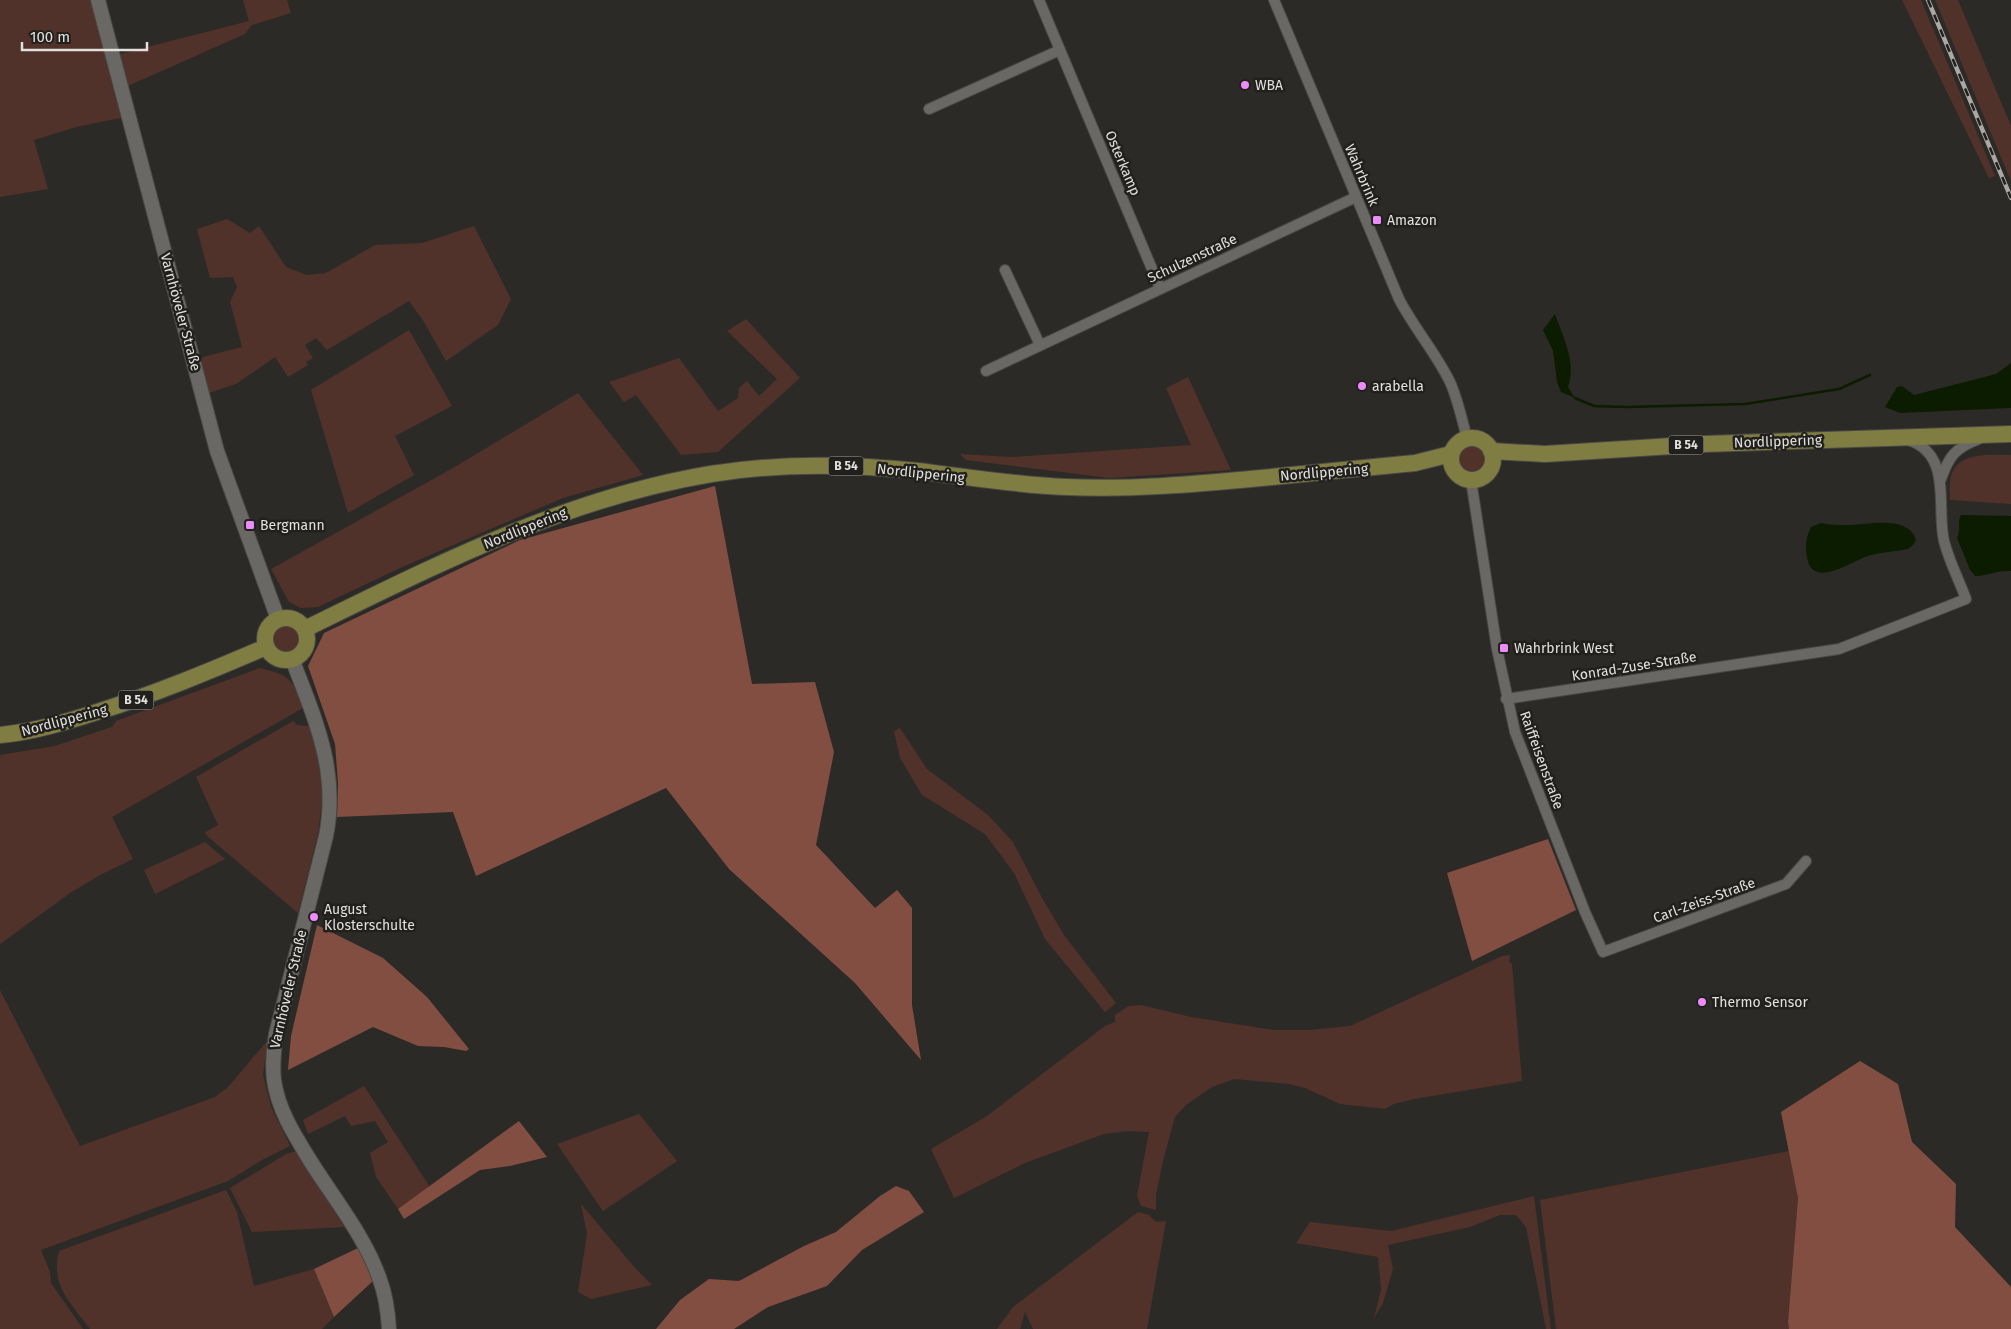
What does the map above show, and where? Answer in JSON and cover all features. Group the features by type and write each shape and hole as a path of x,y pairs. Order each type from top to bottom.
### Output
{"main road":[{"name":"Nordlippering","path":"1492,458 1704,444 2011,434"},
{"path":"1466,438 1480,440 1487,445 1492,458 1483,476 1471,480 1458,475 1452,461 1458,443 1466,438"},
{"name":"Nordlippering","path":"305,630 453,558 512,532 613,496 714,474 784,467 851,466 914,471 1042,486 1130,489 1452,461"},
{"path":"278,619 294,619 305,630 306,645 301,654 292,659 277,658 266,648 265,633 270,624 278,619"},
{"name":"Nordlippering","path":"0,735 73,719 132,701 202,675 266,648"}],"street":[{"name":"Varnhöveler Straße","path":"98,0 217,451 278,619"},
{"name":"Osterkamp","path":"1039,0 1160,288"},
{"name":"Wahrbrink","path":"1274,0 1399,299 1412,323 1438,360 1450,383 1466,438"},
{"path":"930,109 1060,50"},
{"name":"Schulzenstraße","path":"986,371 1356,197"},
{"path":"1005,270 1040,346"},
{"path":"1940,479 1947,460 1956,450 1967,443 1994,434"},
{"path":"1898,437 1913,441 1925,449 1932,457 1940,479"},
{"name":"Konrad-Zuse-Straße","path":"1506,698 1839,649 1966,599 1944,542 1940,479"},
{"name":"Raiffeisenstraße","path":"1471,480 1506,698 1514,732 1585,912 1603,952"},
{"name":"Varnhöveler Straße","path":"292,659 323,742 331,792 330,818 276,1034 273,1060 274,1079 278,1099 294,1134 359,1238 376,1270 385,1298 389,1329"},
{"name":"Carl-Zeiss-Straße","path":"1603,952 1786,884 1806,861"}],"shaded area":[{"path":"0,0 90,0 125,117 76,127 34,140 48,189 0,197"},
{"path":"243,0 287,0 291,13 252,25 245,34 128,86 120,54 249,21"},
{"path":"1902,0 1921,0 1995,176 1989,178"},
{"path":"1935,0 1958,0 2011,126 2011,181"},
{"path":"227,219 250,233 259,226 286,267 307,275 326,273 375,245 422,243 474,226 511,299 498,325 446,361 424,322 409,301 327,350 316,338 305,345 313,358 306,362 308,365 288,377 275,357 236,384 209,393 199,358 242,347 230,302 237,287 233,277 210,278 197,229"},
{"path":"1555,314 1568,350 1571,369 1568,387 1575,398 1561,392 1557,382 1553,351 1543,330"},
{"path":"746,319 800,378 718,452 681,455 636,395 624,402 609,382 679,358 718,411 738,398 739,388 747,381 759,396 777,379 727,331"},
{"path":"409,330 452,406 395,436 414,475 348,513 311,390"},
{"path":"2011,363 2011,408 1900,413 1885,407 1897,387 1902,386 1914,395 1996,374"},
{"path":"1188,377 1231,470 1109,478 966,460 960,454 1011,457 1191,445 1166,388"},
{"path":"578,393 643,475 563,498 400,568 318,607 301,608 289,602 271,569 453,468"},
{"path":"1472,442 1484,447 1489,459 1484,471 1472,476 1460,471 1455,459 1460,447"},
{"path":"2011,455 2011,504 1950,500 1951,476 1961,462 1976,456"},
{"path":"715,486 752,684 815,682 834,752 816,845 875,908 897,890 912,908 912,1005 921,1060 855,983 729,869 666,788 476,876 453,812 337,817 338,783 335,744 308,666 324,633 520,540"},
{"path":"1961,515 2011,516 2011,571 1975,576 1970,570 1957,538"},
{"path":"1821,523 1831,525 1896,524 1912,532 1916,540 1908,549 1870,555 1841,568 1823,573 1816,571 1810,566 1806,549 1806,542 1811,527"},
{"path":"286,622 298,627 303,639 298,651 286,656 274,651 269,639 274,627"},
{"path":"260,668 278,673 289,680 296,690 303,708 112,817 133,859 102,874 70,893 0,944 0,755 55,746 112,727 116,721"},
{"path":"293,721 297,725 309,726 316,749 323,793 318,833 298,913 207,836 205,832 218,825 196,777"},
{"path":"900,728 927,769 988,815 1013,842 1064,935 1116,1003 1105,1012 1045,939 1014,873 985,834 922,795 900,758 894,731"},
{"path":"1548,839 1576,910 1472,961 1447,873"},
{"path":"205,842 225,859 155,894 144,870"},
{"path":"317,925 383,958 427,997 469,1049 466,1051 444,1047 418,1046 373,1027 288,1070 291,1036"},
{"path":"1510,955 1509,962 1512,964 1522,1081 1414,1099 1394,1104 1385,1109 1340,1104 1305,1088 1289,1084 1234,1079 1212,1087 1186,1105 1175,1117 1156,1195 1156,1210 1141,1206 1137,1196 1149,1132 1128,1131 1104,1134 1025,1163 954,1198 931,1149 987,1116 1105,1026 1115,1022 1115,1015 1129,1006 1141,1005 1191,1017 1274,1030 1309,1030 1350,1026 1502,956"},
{"path":"0,990 80,1146 215,1097 228,1087 268,1040 263,1075 271,1107 290,1146 262,1160 228,1181 41,1250 50,1272 51,1283 83,1329 0,1329"},
{"path":"1860,1061 1898,1084 1912,1142 1956,1184 1955,1227 2011,1287 2011,1329 1789,1329 1798,1198 1781,1112"},
{"path":"364,1086 430,1187 398,1209 376,1177 370,1153 388,1142 375,1121 351,1126 345,1116 308,1134 303,1120"},
{"path":"639,1114 677,1161 603,1211 557,1144"},
{"path":"519,1121 547,1157 510,1166 480,1170 404,1219 398,1209"},
{"path":"296,1151 344,1227 252,1232 230,1188 286,1154"},
{"path":"1789,1151 1798,1198 1789,1329 1556,1329 1540,1200"},
{"path":"896,1186 909,1191 924,1212 862,1250 827,1286 768,1307 734,1329 656,1329 680,1300 709,1279 739,1281 804,1246 836,1232 880,1196"},
{"path":"226,1190 237,1212 254,1286 314,1269 334,1317 322,1329 90,1329 69,1302 60,1284 57,1274 59,1251"},
{"path":"1534,1196 1551,1329 1546,1329 1526,1227 1516,1215 1500,1215 1470,1227 1388,1245 1393,1269 1383,1303 1374,1318 1381,1290 1378,1257 1296,1243 1310,1222 1391,1231"},
{"path":"581,1204 652,1285 591,1299 578,1292 587,1234"},
{"path":"1138,1212 1149,1215 1156,1222 1166,1221 1147,1329 1033,1329 1025,1312 1020,1329 997,1329 1013,1307"},
{"path":"358,1248 373,1281 334,1317 314,1269"}],"waterway":[{"path":"1575,398 1594,406 1745,404 1839,389 1870,375"}],"railway":[{"path":"1928,0 2011,198"}],"place":[{"name":"WBA","path":"1245,85"},
{"name":"Amazon","path":"1377,220"},
{"name":"arabella","path":"1362,386"},
{"name":"Bergmann","path":"250,525"},
{"name":"Wahrbrink West","path":"1504,648"},
{"name":"August Klosterschulte","path":"314,917"},
{"name":"Thermo Sensor","path":"1702,1002"}]}
